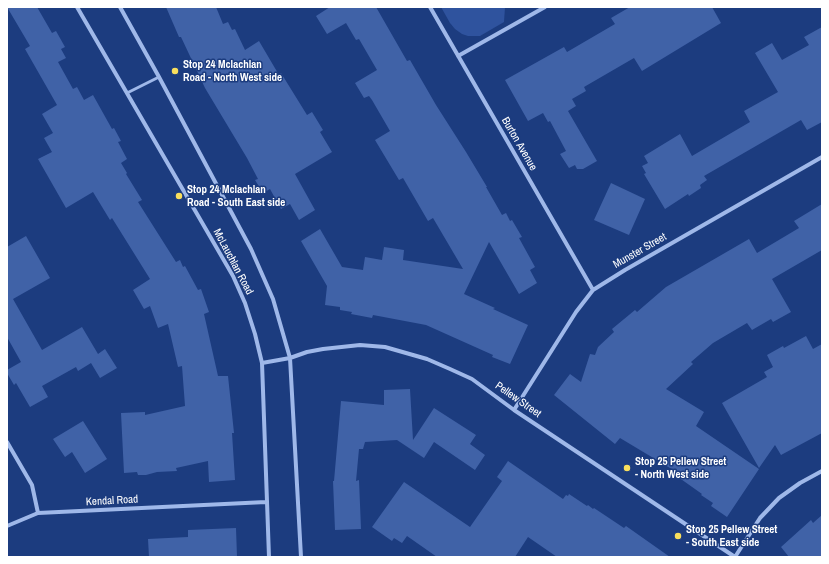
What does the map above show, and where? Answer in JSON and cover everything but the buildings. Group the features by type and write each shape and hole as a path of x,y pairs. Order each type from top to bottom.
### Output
{"street":[{"name":"McLauchlan Road","path":"77,7 233,276 245,303 262,363 269,557"},
{"name":"McLauchlan Road","path":"120,7 251,249 273,299 290,358 302,557"},
{"name":"Burton Avenue","path":"430,7 593,290"},
{"path":"458,56 545,7"},
{"name":"Munster Street","path":"514,410 576,312 593,290 625,270 822,158"},
{"name":"Pellew Street","path":"262,363 290,358 307,352 323,349 360,345 385,347 427,359 450,368 472,379 514,410 735,557"},
{"path":"7,442 32,485 38,513"},
{"path":"735,557 760,518 779,498 800,483 822,471"},
{"name":"Kendal Road","path":"7,526 38,513 266,502"}],"lane":[{"path":"127,93 159,77"}],"shaded area":[{"path":"441,7 505,7 504,22 480,36 468,36 455,29"}],"place":[{"name":"Stop 24 Mclachlan Road - North West side","path":"175,71"},
{"name":"Stop 24 Mclachlan Road - South East side","path":"179,196"},
{"name":"Stop 25 Pellew Street - North West side","path":"627,468"},
{"name":"Stop 25 Pellew Street - South East side","path":"678,536"}]}
